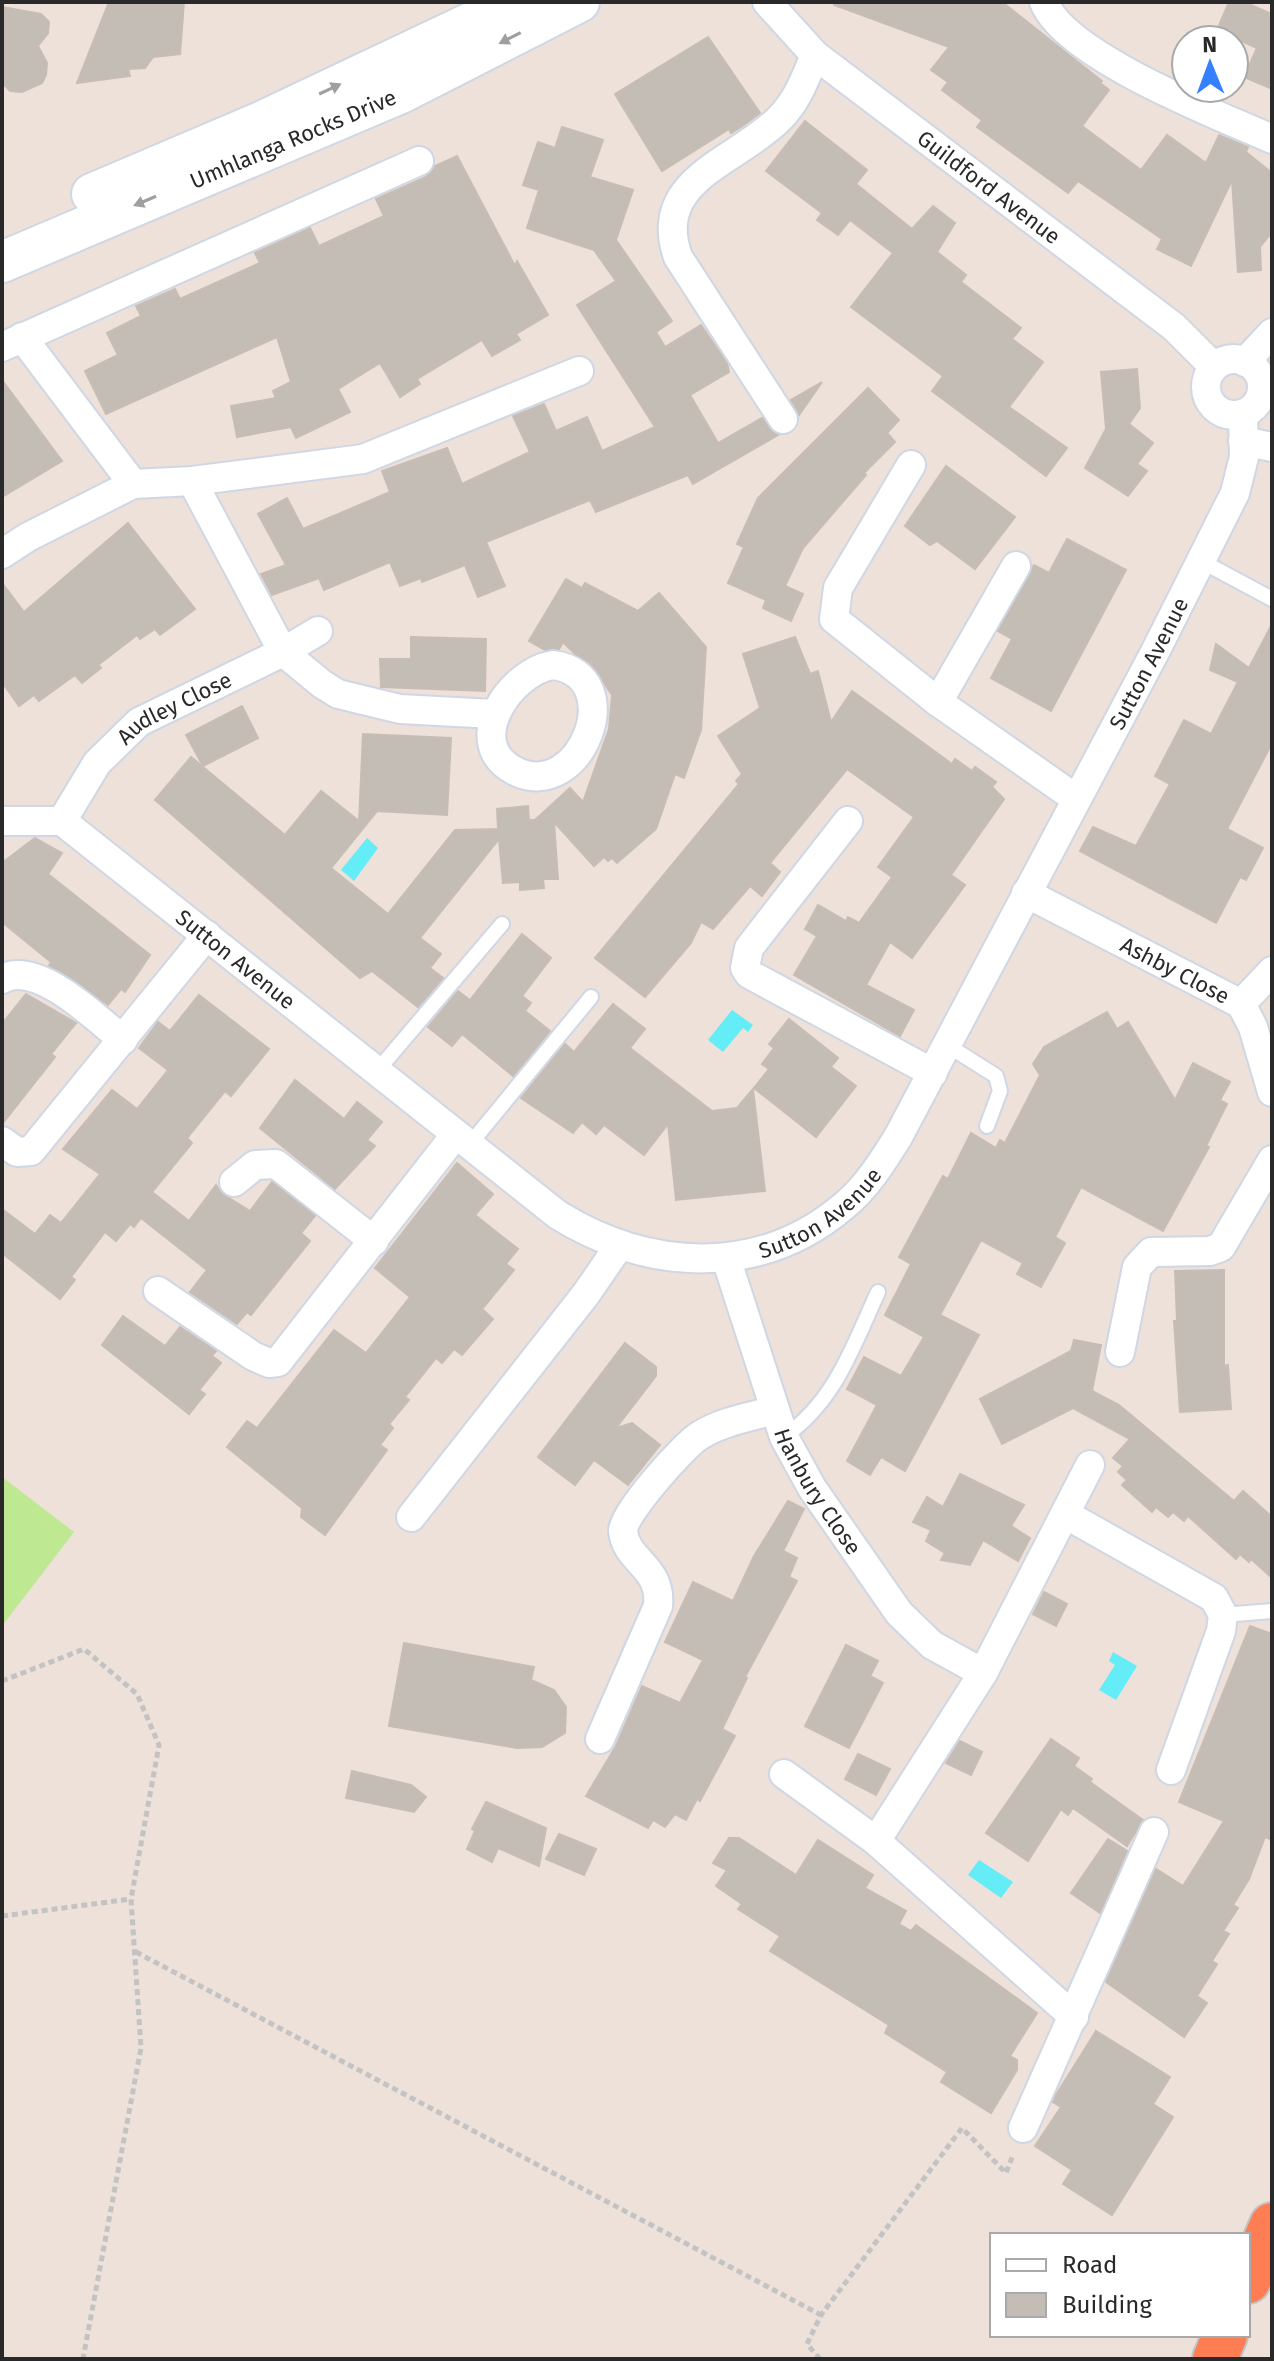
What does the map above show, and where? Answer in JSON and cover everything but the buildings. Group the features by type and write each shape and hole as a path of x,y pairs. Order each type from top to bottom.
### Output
{"highway":[{"path":"1250,2276 1272,2225"},
{"path":"1215,2359 1224,2337"}],"main road":[{"name":"Umhlanga Rocks Drive","path":"2,234 259,123 515,2"},
{"name":"Umhlanga Rocks Drive","path":"2,262 403,92 579,2"}],"street":[{"name":"Guildford Avenue","path":"767,2 815,55 1174,327 1214,367"},
{"path":"1044,2 1056,22 1132,77 1272,139"},
{"path":"783,419 678,257 670,235 671,218 678,200 692,183 756,138 789,108 815,55"},
{"path":"133,484 12,342 419,161"},
{"path":"1245,362 1272,333"},
{"path":"1243,428 1261,393 1261,379 1245,362 1224,361 1214,367 1207,379 1207,394 1213,407 1226,415 1243,428 1272,447"},
{"path":"2,554 28,537 133,484 192,481 363,459 579,371"},
{"name":"Sutton Avenue","path":"62,821 558,1215 619,1246 671,1259 726,1258 793,1238 846,1205 876,1172 933,1073 1201,561 1242,476 1243,428"},
{"path":"911,465 838,588 833,613 837,624 938,702 1075,798"},
{"path":"192,481 283,652 338,694 400,709 494,714"},
{"path":"938,702 1016,566"},
{"name":"Audley Close","path":"62,821 97,763 139,722 283,652 318,631"},
{"path":"2,821 62,821"},
{"path":"848,821 749,948 745,968 749,974 933,1073"},
{"name":"Ashby Close","path":"1026,893 1241,1004 1253,1027 1272,1092"},
{"path":"2,1141 17,1152 31,1151 207,935"},
{"path":"1241,1004 1272,971"},
{"path":"2,979 17,974 50,983 123,1040"},
{"path":"158,1291 253,1356 273,1364 285,1357 374,1241 463,1139"},
{"path":"1120,1352 1137,1267 1144,1256 1151,1252 1210,1251 1221,1247 1272,1160"},
{"path":"234,1182 255,1165 276,1164 374,1241"},
{"path":"411,1517 586,1294 619,1246"},
{"name":"Hanbury Close","path":"726,1258 784,1437 812,1488 899,1613 932,1645 983,1673"},
{"path":"600,1739 658,1606 659,1588 654,1576 625,1538 626,1517 697,1437 775,1410"},
{"path":"876,1841 983,1673 1090,1465"},
{"path":"1065,1514 1214,1598 1223,1615 1221,1631 1171,1770"},
{"path":"784,1774 876,1841 1074,2017"},
{"path":"1023,2128 1154,1832"}],"lane":[{"path":"1201,561 1272,599"},
{"path":"377,1071 502,924"},
{"path":"463,1139 591,997"},
{"path":"947,1045 996,1076 1000,1091 987,1126"},
{"path":"784,1437 806,1422 830,1395 878,1292"},
{"path":"1223,1615 1272,1611"}],"path":[{"path":"2,1681 84,1649 137,1694 159,1745 131,1899 141,2048 83,2359"},
{"path":"2,1916 131,1899"},
{"path":"135,1952 821,2315"},
{"path":"820,2359 807,2344 821,2315 962,2128 1006,2173"}],"green space":[{"path":"2,1477 74,1532 2,1626"}],"water":[{"path":"367,838 378,848 354,881 341,870"},
{"path":"732,1010 753,1025 748,1032 743,1028 723,1052 708,1040"},
{"path":"1113,1652 1137,1666 1116,1700 1099,1690 1115,1665 1109,1661"},
{"path":"979,1860 1013,1882 1001,1898 968,1875"}]}
